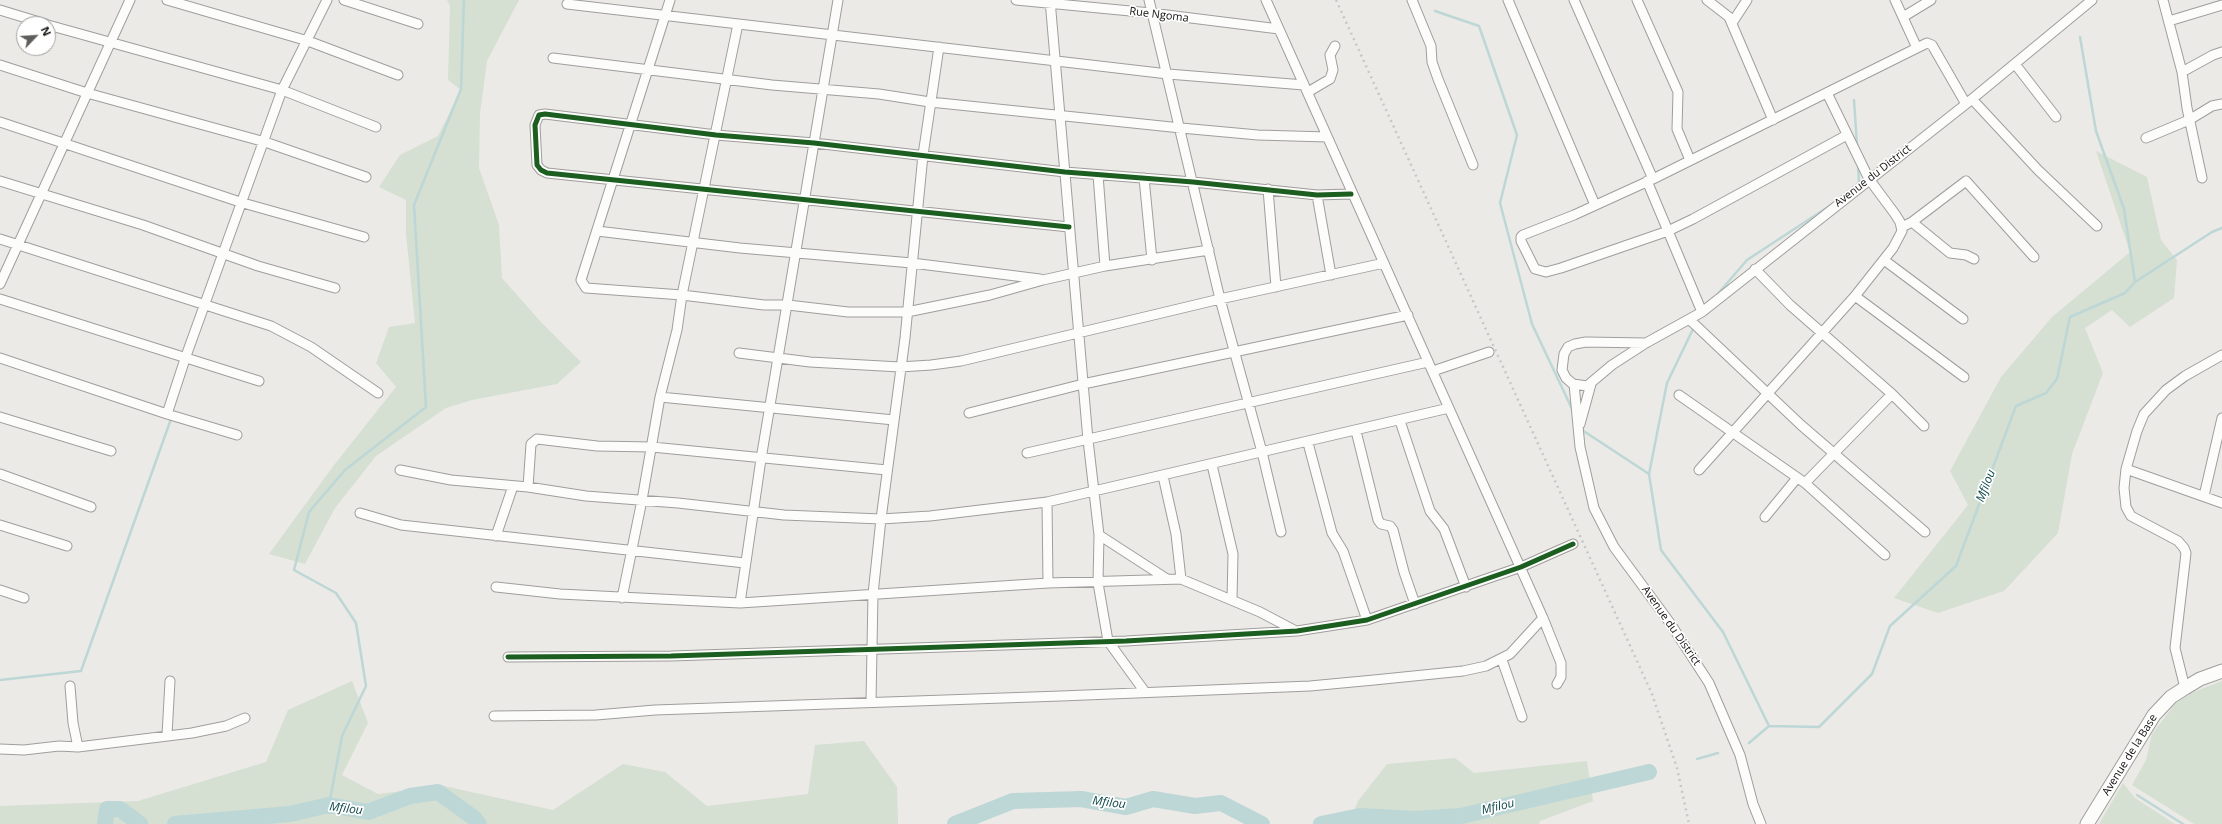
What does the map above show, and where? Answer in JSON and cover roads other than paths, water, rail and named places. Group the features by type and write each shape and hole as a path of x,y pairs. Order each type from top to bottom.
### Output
{"main road":[{"name":"Avenue de la Base","path":"2088,824 2147,724 2172,697 2200,679 2222,671"}],"street":[{"path":"0,284 130,0"},
{"path":"167,0 308,41 398,75"},
{"path":"167,414 204,305 243,203 282,90 308,41 327,0"},
{"path":"344,0 418,24"},
{"path":"670,0 598,231 581,280 583,286 591,289 682,295 764,305 788,305 848,312 907,312 990,295 1043,280 1105,266 1152,260 1209,250"},
{"path":"740,603 761,459 771,407 838,0"},
{"name":"Rue Ngoma","path":"1016,0 1051,2 1151,13 1279,29"},
{"path":"1149,0 1151,13 1181,128 1220,299 1262,452 1281,532"},
{"path":"1266,0 1306,88 1351,194 1408,315 1543,618 1561,662 1561,677 1557,684"},
{"path":"1412,0 1431,46 1432,62 1438,80 1473,165"},
{"path":"1508,0 1595,205"},
{"path":"1574,0 1650,180 1668,231 1702,312"},
{"path":"1637,0 1678,92 1677,129 1690,160"},
{"path":"1707,0 1725,12 1732,23 1773,120"},
{"path":"1732,23 1747,0"},
{"path":"1895,0 1917,48"},
{"path":"1903,18 1931,0"},
{"path":"2163,0 2182,72 2189,120 2202,178"},
{"path":"1051,2 1073,274 1088,440 1099,535 1098,583 1108,642 1145,692"},
{"name":"Avenue du District","path":"1579,432 1591,384 1612,365 1646,343 1702,312 2015,64 2088,2"},
{"path":"568,4 1168,74 1306,88 1330,78 1333,70 1330,55 1335,46"},
{"path":"2169,21 2222,5"},
{"path":"0,10 20,16"},
{"path":"622,598 630,552 642,500 660,397 677,330 682,295 728,79 738,24"},
{"path":"56,27 282,90 376,127"},
{"path":"1847,135 1694,219 1668,231 1554,270 1546,272 1535,269 1521,241 1520,237 1523,234 1595,205 1650,180 1917,48 1930,43 1968,101 2097,226"},
{"path":"871,702 873,594 907,312 923,155 939,47"},
{"path":"2182,72 2213,55 2222,52"},
{"path":"553,58 823,90 879,94 930,102 1181,128 1258,135 1327,137"},
{"path":"2015,64 2056,117"},
{"path":"0,65 87,93 265,142 366,177"},
{"path":"1699,470 1822,334 1884,260 1899,237 1902,227 1887,201 1869,179 1827,93"},
{"path":"2146,138 2189,120 2212,106 2222,104"},
{"path":"1070,227 705,188 547,173 541,170 538,165 535,125 536,119 539,115 545,114 716,135 814,143 1065,172 1193,182 1317,195 1351,194"},
{"path":"0,122 64,142 243,203 364,237"},
{"path":"1098,175 1105,266"},
{"path":"1144,178 1152,260"},
{"path":"0,181 143,225 224,254 335,288"},
{"path":"1902,227 1912,222 1964,181 1968,181 2034,257"},
{"path":"1268,190 1276,287"},
{"path":"1317,195 1331,275"},
{"path":"1912,222 1950,253 1966,255 1974,259"},
{"path":"598,231 693,242 912,263 1043,280"},
{"path":"0,239 271,326 311,347 378,393"},
{"path":"1884,260 1963,319"},
{"path":"739,353 778,358 900,367 961,360 1220,299 1384,263"},
{"path":"1755,270 1790,305 1892,394 1924,426"},
{"path":"1854,296 1964,378"},
{"path":"0,299 186,356 259,381"},
{"path":"969,414 1083,384 1408,315"},
{"path":"1690,320 1834,454 1888,498 1925,532"},
{"name":"Avenue du District","path":"1646,343 1586,342 1568,347 1562,360 1562,370 1566,378 1574,384 1584,471 1594,508 1614,547 1670,623 1709,683 1740,755 1753,804 1761,824"},
{"path":"1433,371 1489,352"},
{"path":"2185,688 2175,648 2186,553 2178,541 2131,516 2124,499 2126,469 2137,431 2144,414 2166,390 2185,376 2222,355"},
{"path":"0,358 167,414 238,435"},
{"path":"1027,453 1428,362"},
{"path":"1574,384 1583,387 1591,384"},
{"path":"1765,517 1801,481 1834,454 1892,394"},
{"path":"1679,395 1801,481 1885,555"},
{"path":"660,397 894,420"},
{"path":"400,470 451,480 528,487 586,496 642,500 784,516 881,519 930,516 1047,502 1212,465 1262,452 1308,443 1449,408"},
{"path":"0,417 111,451"},
{"path":"2204,496 2222,418"},
{"path":"1400,421 1430,511 1444,529 1466,588"},
{"path":"1356,431 1378,520 1381,524 1390,526 1393,530 1404,572 1415,604"},
{"path":"528,487 531,444 537,440 597,446 652,447 761,459 887,470"},
{"path":"1308,443 1332,533 1343,551 1366,620"},
{"path":"1212,465 1233,554 1232,600"},
{"path":"2126,469 2222,503"},
{"path":"0,474 91,507"},
{"path":"1163,476 1176,534 1181,580"},
{"path":"496,536 513,486"},
{"path":"1047,502 1048,583"},
{"path":"360,513 401,525 630,552 745,563"},
{"path":"0,525 67,546"},
{"path":"1099,535 1167,579"},
{"path":"508,657 671,656 871,650 1108,642 1297,631 1366,620 1466,588 1521,567 1573,544"},
{"path":"496,587 622,598 740,603 1048,583 1098,583 1167,579 1181,580 1232,600 1260,612 1297,631"},
{"path":"0,590 24,598"},
{"path":"494,716 596,714 655,710 1310,686 1463,671 1486,666 1502,660 1516,648 1543,618"},
{"path":"1502,660 1522,717"},
{"path":"167,735 170,681"},
{"path":"70,686 73,723 78,746"},
{"path":"0,749 24,750 58,746 78,746 167,735 226,726 245,718"}],"waterway":[{"path":"329,805 342,736 366,686 356,623 336,593 294,570 309,512 345,470 426,407 414,205 461,89 464,0"},
{"path":"1435,11 1479,26 1517,135 1500,203 1532,324 1573,411"},
{"path":"2080,37 2096,131 2124,209 2135,282"},
{"path":"1854,100 1857,145"},
{"path":"1858,164 1859,185"},
{"path":"1716,296 1747,260 1837,201"},
{"name":"Mfilou","path":"1749,743 1769,726 1819,727 1872,674 1890,626 1956,566 2016,406 2046,393 2057,379 2070,317 2125,293 2135,282 2212,232 2222,228"},
{"path":"1694,327 1667,383 1649,474 1661,550 1723,632 1769,726"},
{"path":"0,680 81,671 171,419"},
{"path":"1582,430 1649,474"},
{"name":"Mfilou","path":"1697,759 1718,753"},
{"name":"Mfilou","path":"1321,824 1360,816 1415,819 1461,816 1649,772"},
{"name":"Mfilou","path":"175,824 290,814 329,805 368,812 410,796 438,792 474,818 479,824"},
{"path":"2137,795 2183,824"},
{"name":"Mfilou","path":"955,824 1013,801 1081,799 1126,807 1153,799 1195,806 1221,803 1262,824"},
{"name":"Mfilou","path":"105,824 107,809 120,809 140,824"},
{"name":"Mfilou","path":"1415,819 1416,824"}],"railway":[{"path":"1336,0 1652,694 1677,768 1689,824"}]}
